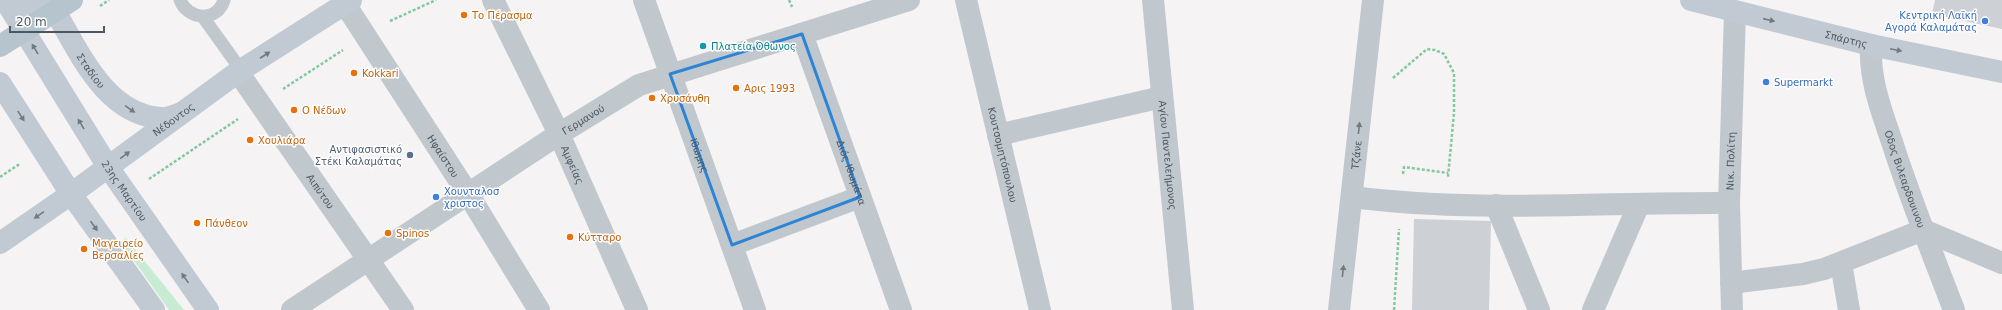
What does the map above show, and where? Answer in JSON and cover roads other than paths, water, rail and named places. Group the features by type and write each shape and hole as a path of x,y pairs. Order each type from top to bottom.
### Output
{"main road":[{"path":"0,46 63,6"}],"street":[{"path":"5,0 24,31"},
{"path":"16,0 63,6"},
{"name":"Αμφείας","path":"493,0 559,134 637,310"},
{"name":"Ιθώμης","path":"644,0 755,310"},
{"name":"Γερμανού","path":"292,310 559,134 639,85 909,0"},
{"name":"Κουτσομητόπουλου","path":"966,0 1040,310"},
{"name":"Αγίου Παντελεήμονος","path":"1153,0 1184,310"},
{"name":"Τζάνε","path":"1339,310 1373,0"},
{"name":"Σπάρτης","path":"1691,0 1871,45 2002,72"},
{"name":"Νέδοντος","path":"0,243 71,194 240,71 348,2"},
{"name":"Ηφαίστου","path":"348,2 539,310"},
{"name":"Σταδίου","path":"63,6 98,81 112,96 135,113 162,118 182,113"},
{"name":"Νικ. Πολίτη","path":"1732,310 1729,203 1735,12"},
{"name":"23ης Μαρτίου","path":"24,31 108,167 208,310"},
{"name":"Διός Ιθωμάτα","path":"802,34 901,310"},
{"name":"Οδος Βιλεαρδουινου","path":"1871,45 1871,65 1874,87 1911,200 1954,310"},
{"name":"Αιπύτου","path":"240,71 403,310"},
{"path":"0,84 71,194 154,310"},
{"path":"998,135 1162,97"},
{"path":"732,245 860,197"},
{"path":"1352,197 1400,203 1496,205 1729,203"},
{"path":"1593,310 1639,204"},
{"path":"1496,205 1539,310"},
{"path":"1731,284 1803,274 1841,263 1923,230 2002,263"},
{"path":"1841,263 1849,310"}],"lane":[{"path":"180,0 187,12 203,17 214,13 219,9 224,0"},
{"path":"203,17 240,71"}],"place":[{"name":"Το Πέρασμα","path":"464,15"},
{"name":"Κεντρική Λαϊκή Αγορά Καλαμάτας","path":"1985,21"},
{"name":"Πλατεία Όθωνος","path":"703,46"},
{"name":"Kokkari","path":"354,73"},
{"name":"Supermarkt","path":"1766,82"},
{"name":"Αρις 1993","path":"736,88"},
{"name":"Χρυσάνθη","path":"652,98"},
{"name":"Ο Νέδων","path":"294,110"},
{"name":"Χουλιάρα","path":"250,140"},
{"name":"Αντιφασιστικό Στέκι Καλαμάτας","path":"410,155"},
{"name":"Χουνταλοσ χριστος","path":"436,197"},
{"name":"Πάνθεον","path":"197,223"},
{"name":"Spinos","path":"388,233"},
{"name":"Κύτταρο","path":"570,237"},
{"name":"Μαγειρείο Βερσαλίες","path":"84,249"}]}
